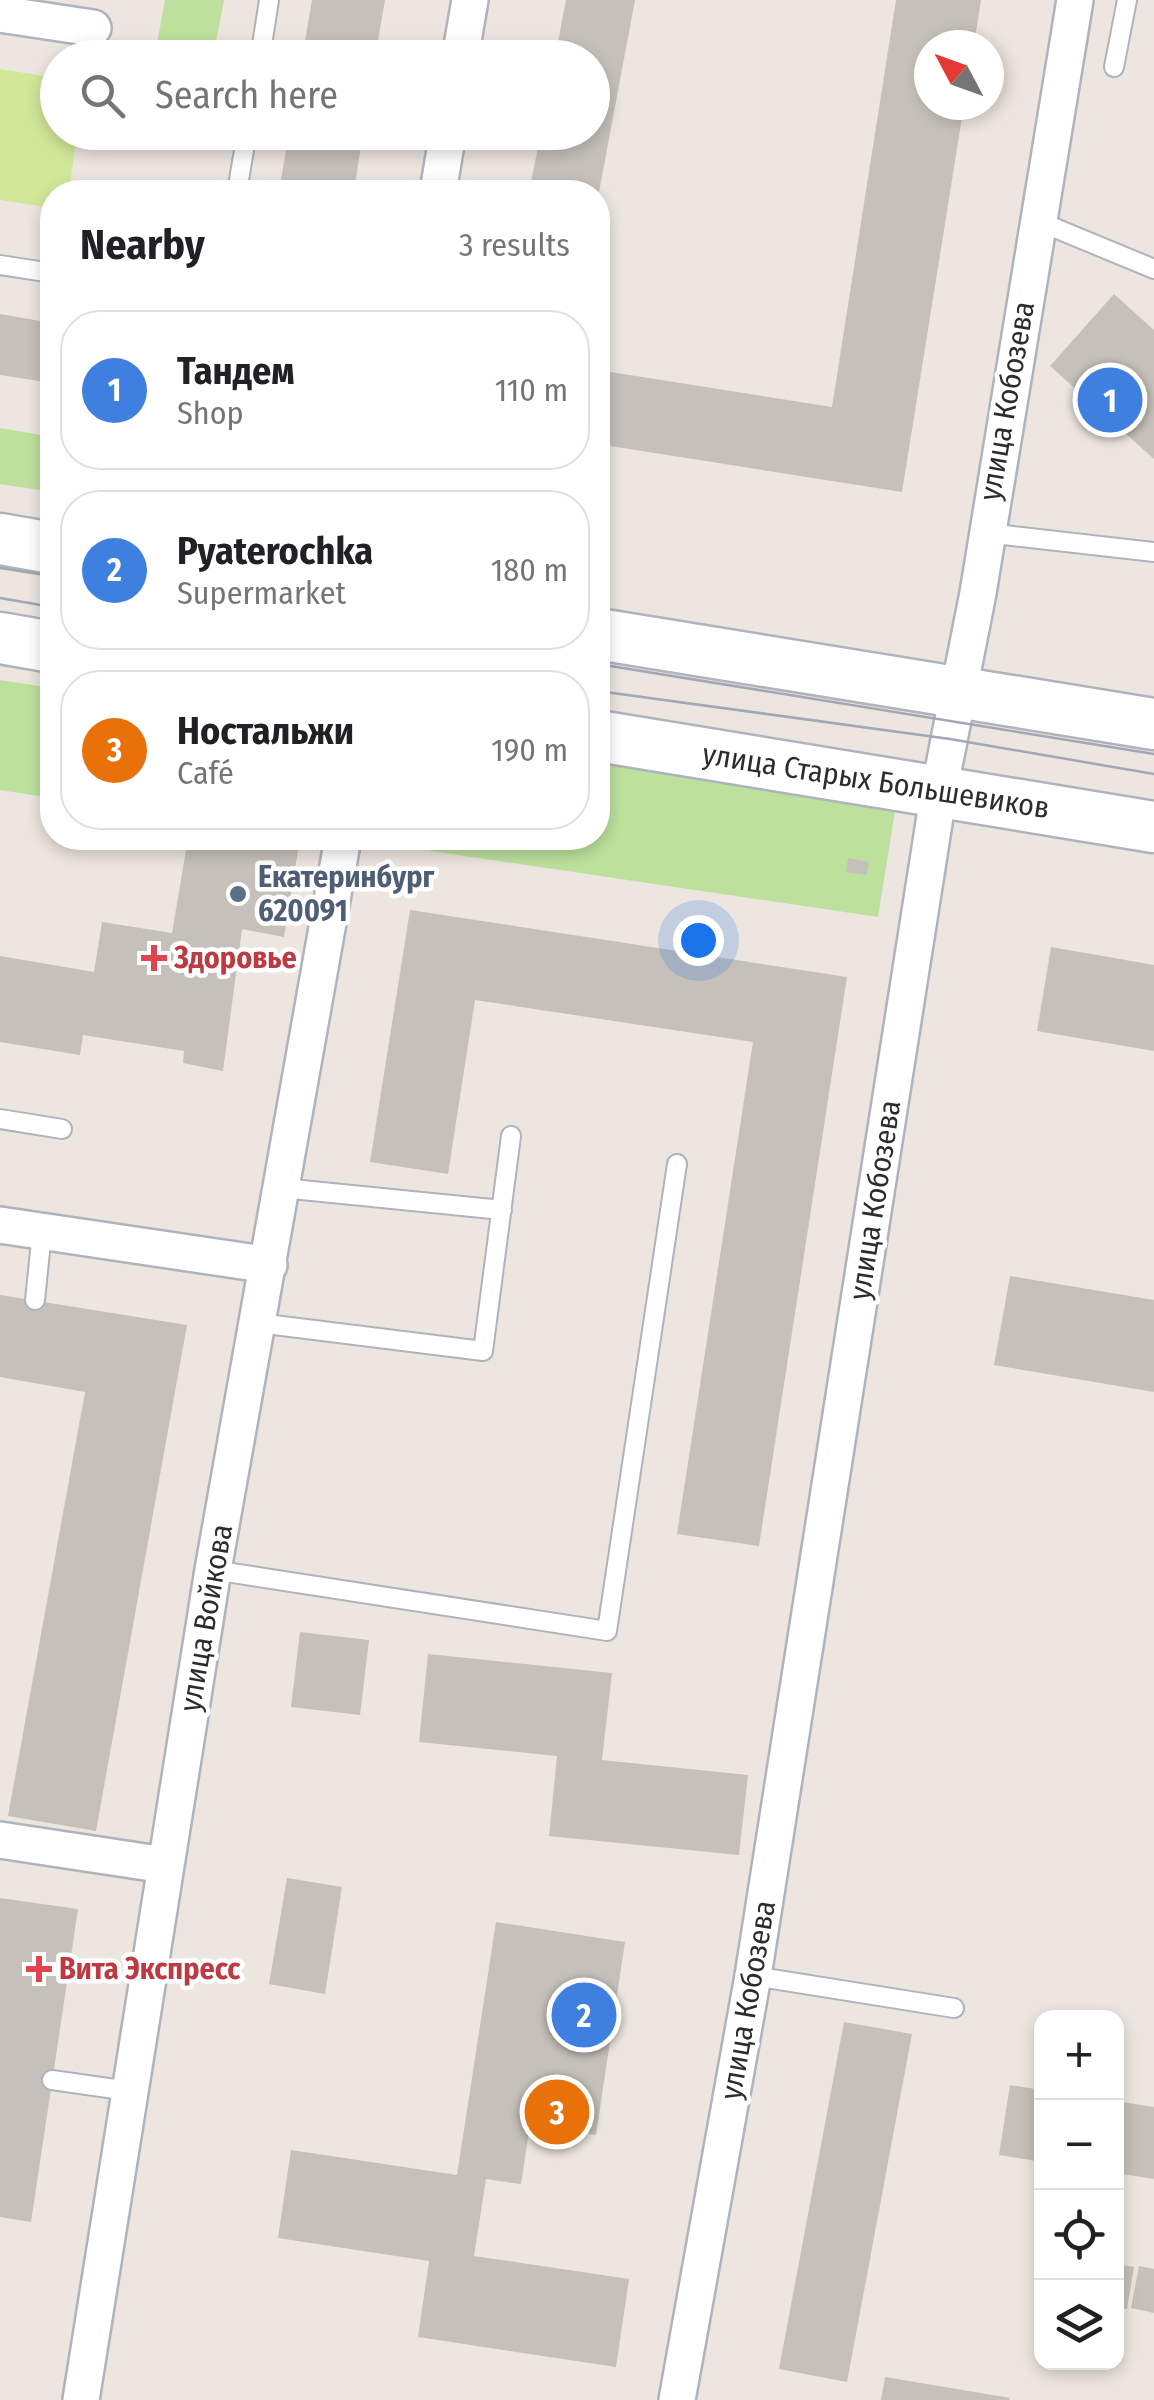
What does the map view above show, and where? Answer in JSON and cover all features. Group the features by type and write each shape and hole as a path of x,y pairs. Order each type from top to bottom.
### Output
{"main road":[{"path":"0,539 40,546"},
{"path":"610,636 1154,724"},
{"path":"0,638 40,645"},
{"name":"улица Старых Большевиков","path":"610,738 1154,827"}],"street":[{"path":"463,40 470,0"},
{"name":"улица Кобозева","path":"677,2400 753,1976 940,791 978,593 1075,0"},
{"path":"0,14 92,28"},
{"path":"440,180 445,150"},
{"name":"улица Войкова","path":"80,2400 213,1570 341,850"},
{"path":"0,1225 269,1265"},
{"path":"0,1840 164,1865"}],"lane":[{"path":"263,40 269,0"},
{"path":"1114,67 1127,0"},
{"path":"239,180 244,150"},
{"path":"1038,222 1154,269"},
{"path":"0,265 40,272"},
{"path":"985,532 1154,552"},
{"path":"0,1119 62,1129"},
{"path":"258,1324 483,1351 511,1136"},
{"path":"213,1570 607,1630 677,1164"},
{"path":"282,1188 502,1210"},
{"path":"35,1300 42,1232"},
{"path":"753,1976 954,2008"},
{"path":"52,2080 129,2091"}],"green space":[{"path":"165,0 224,0 216,40 158,40"},
{"path":"0,69 40,75 40,150 75,150 71,180 40,180 40,206 0,200"},
{"path":"0,428 40,435 40,490 0,484"},
{"path":"0,680 40,686 40,796 0,790"},
{"path":"610,766 896,805 878,917 431,851 610,850"}],"building":[{"path":"312,0 385,0 378,40 305,40"},
{"path":"566,0 635,0 610,133 610,40 558,40"},
{"path":"896,0 981,0 976,30 914,30 914,120 962,120 902,492 610,446 610,372 832,407"},
{"path":"286,150 360,150 356,180 281,180"},
{"path":"537,150 607,150 601,180 531,180"},
{"path":"1114,294 1154,330 1154,459 1050,366"},
{"path":"0,314 40,321 40,381 0,375"},
{"path":"186,850 298,850 284,937 242,929 223,1071 183,1063 184,1051 83,1035 80,1055 0,1042 0,956 94,972 102,922 172,933"},
{"path":"848,858 869,862 867,875 846,872"},
{"path":"410,910 847,977 759,1546 677,1534 753,1042 475,1000 448,1174 370,1162"},
{"path":"1051,947 1154,965 1154,1051 1037,1031"},
{"path":"1010,1276 1154,1300 1154,1392 994,1365"},
{"path":"0,1295 187,1325 96,1831 8,1816 85,1392 0,1377"},
{"path":"300,1632 369,1640 360,1715 291,1707"},
{"path":"428,1654 612,1673 602,1760 748,1775 739,1855 549,1836 557,1756 419,1742"},
{"path":"287,1878 342,1887 325,1994 269,1984"},
{"path":"0,1898 78,1909 31,2222 0,2217"},
{"path":"496,1922 625,1942 596,2135 530,2125 521,2184 486,2179 474,2256 629,2279 616,2367 418,2337 429,2261 278,2238 291,2150 457,2175"},
{"path":"844,2022 912,2034 847,2382 779,2369"},
{"path":"1010,2085 1034,2089 1034,2161 999,2155"},
{"path":"1124,2102 1154,2107 1154,2179 1124,2174"},
{"path":"1124,2265 1134,2267 1127,2309 1124,2308"},
{"path":"1139,2266 1154,2269 1154,2313 1131,2308"},
{"path":"885,2377 1010,2398 881,2400"}],"tram line":[{"path":"0,568 40,574"},
{"path":"0,598 40,605"},
{"path":"610,666 1154,754"},
{"path":"610,693 950,739 1154,774"}],"place":[{"name":"Тандем","path":"1110,400"},
{"name":"Екатеринбург 620091","path":"238,894"},
{"name":"Здоровье","path":"154,958"},
{"name":"Вита Экспресс","path":"39,1969"},
{"name":"Pyaterochka","path":"584,2015"},
{"name":"Ностальжи","path":"557,2112"}]}
